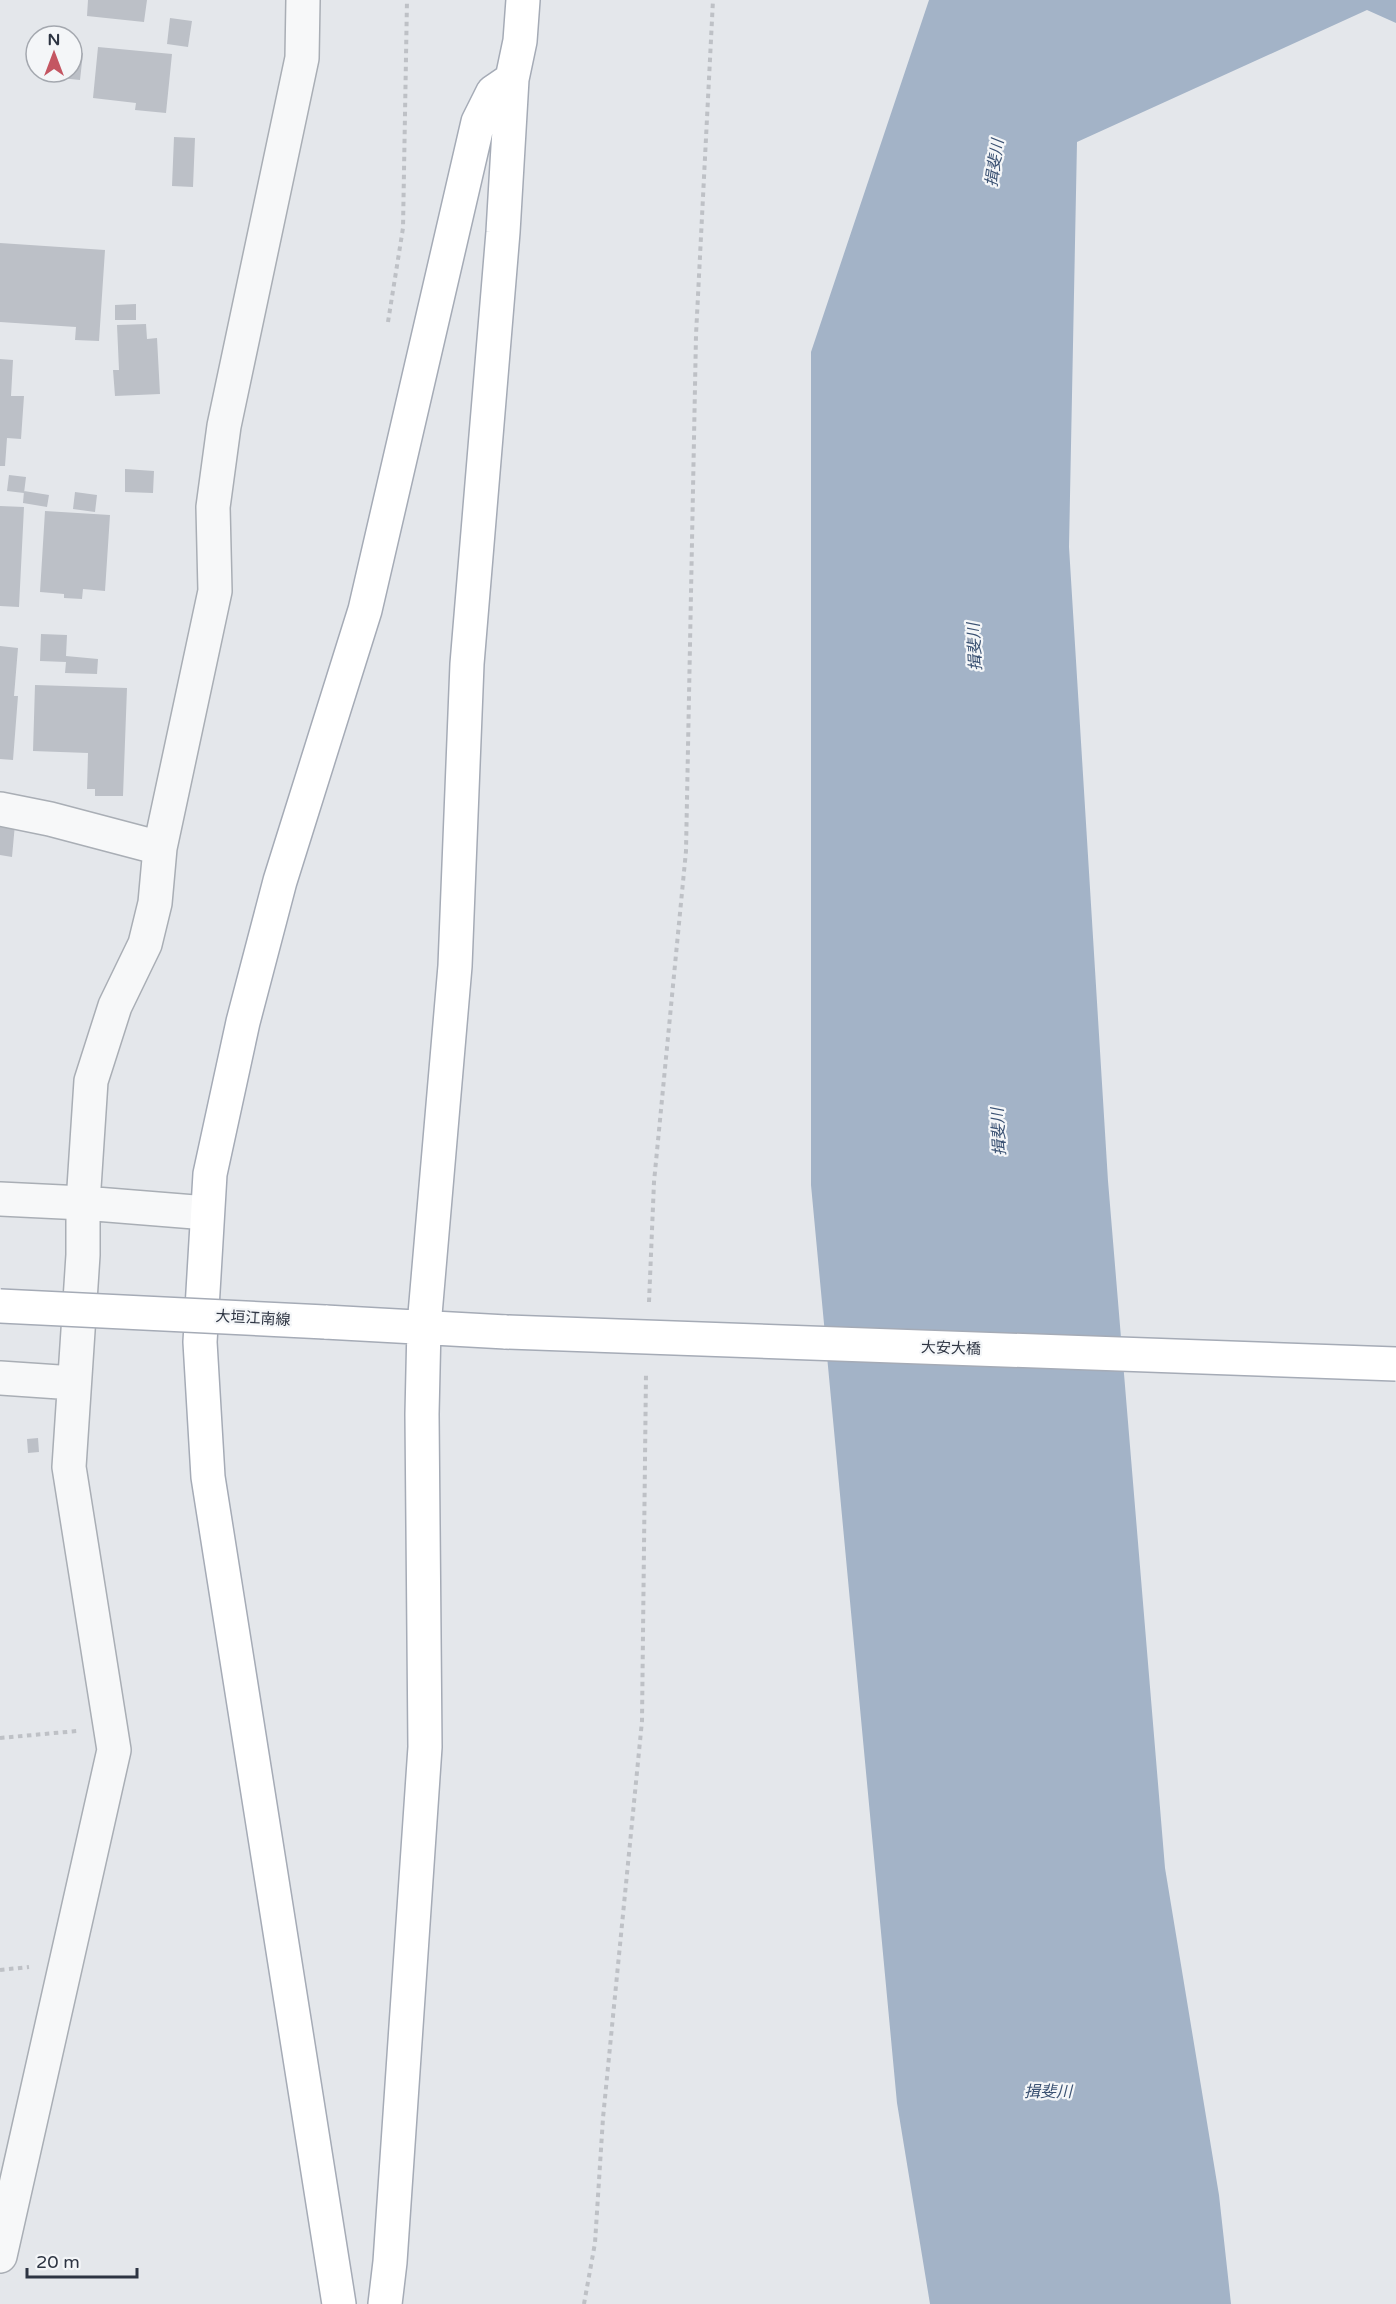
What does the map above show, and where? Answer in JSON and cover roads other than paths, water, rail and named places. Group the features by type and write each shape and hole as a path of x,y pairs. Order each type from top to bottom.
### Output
{"main road":[{"path":"385,2304 425,1747 422,1426 424,1326 455,966 467,664 502,232 512,78 520,41 523,0"},
{"path":"339,2304 208,1477 200,1342 210,1174 243,1022 280,881 365,610 478,122 493,92 512,78"},
{"name":"大垣江南線","path":"0,1306 506,1332"},
{"name":"大安大橋","path":"506,1332 1396,1364"}],"street":[{"path":"0,2256 9,2179 114,1750 69,1467 83,1254 83,1203 91,1081 115,1006 145,944 155,903 160,848 215,591 213,507 224,426 302,58 303,0"},
{"path":"0,809 50,819 160,848"},
{"path":"0,1199 207,1213"},
{"path":"0,1378 74,1383"}],"water":[{"name":"揖斐川","path":"929,0 1396,0 1396,23 1367,10 1077,142 1069,547 1108,1181 1165,1868 1219,2195 1231,2304 930,2304 897,2103 811,1185 811,352"}]}
